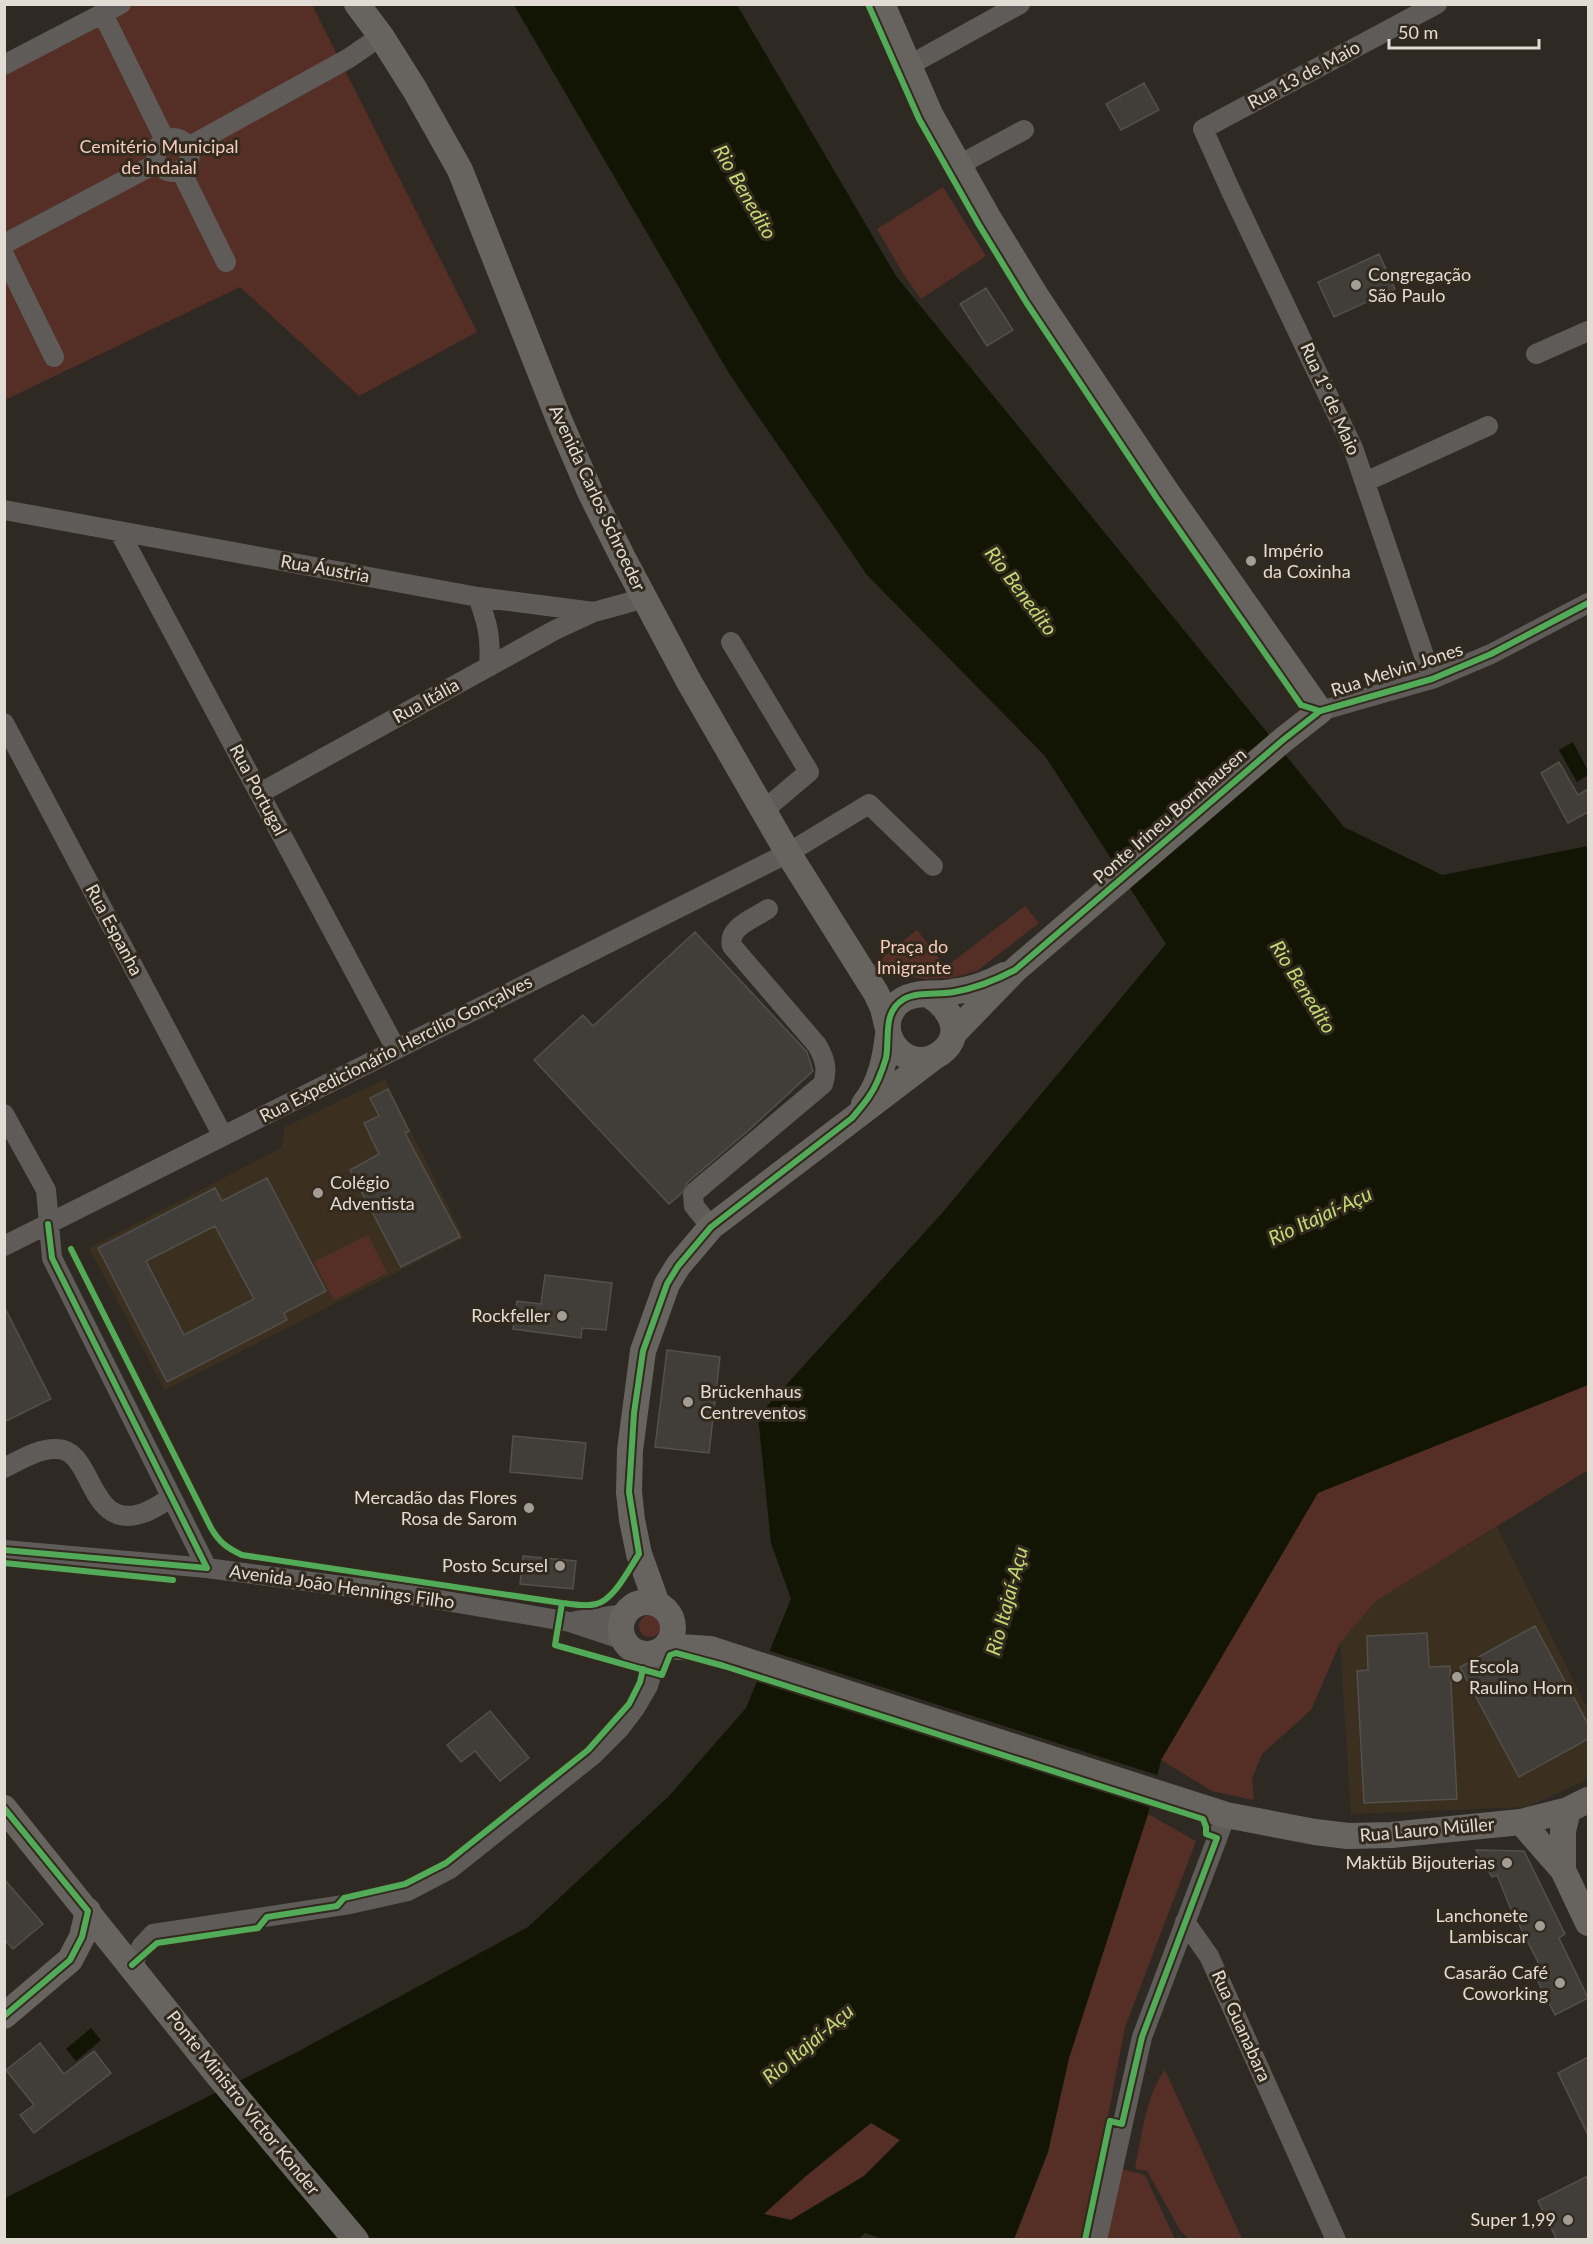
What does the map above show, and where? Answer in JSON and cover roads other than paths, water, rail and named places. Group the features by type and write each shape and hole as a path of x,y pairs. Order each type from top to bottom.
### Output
{"main road":[{"name":"Avenida Carlos Schroeder","path":"357,4 381,36 433,119 460,170 591,494 645,598 688,680 788,854 867,977 883,1008 888,1030 886,1058 867,1101 852,1118"},
{"path":"882,4 930,114 989,219 1166,490 1320,711"},
{"name":"Rua Melvin Jones","path":"1283,740 1320,711"},
{"name":"Ponte Irineu Bornhausen","path":"1015,970 1283,740"},
{"path":"867,977 882,987 899,992 923,994 940,1001 948,1010 953,1022 953,1034 949,1044 933,1058 922,1060 911,1059 901,1054 893,1045 888,1030 890,1015 896,1005 906,998 923,994 975,987 1015,970"},
{"path":"953,1034 1015,970"},
{"name":"Avenida Carlos Schroeder","path":"648,1610 629,1492 630,1460 643,1351 667,1284 678,1266 711,1227 933,1058"},
{"path":"648,1610 622,1623 621,1632 624,1640 637,1652 646,1654 660,1649 718,1652"},
{"path":"648,1610 672,1638 660,1649"},
{"path":"648,1610 718,1652"},
{"name":"Rua Lauro Müller","path":"718,1652 1226,1815 1314,1832 1348,1836 1391,1835 1521,1822 1578,1805"},
{"path":"1563,1870 1563,1831 1578,1805"},
{"name":"Ponte Ministro Victor Konder","path":"4,1808 218,2074 356,2240"},
{"path":"1521,1822 1563,1870 1588,1923"},
{"path":"4,2016 70,1960 82,1937 88,1911"},
{"path":"70,1960 100,1954 132,1965"}],"street":[{"path":"4,65 121,4"},
{"path":"908,66 1020,4"},
{"name":"Rua 13 de Maio","path":"1203,129 1437,4"},
{"path":"103,14 165,140"},
{"path":"188,147 349,58 381,36"},
{"name":"Rua 1º de Maio","path":"1203,129 1336,410 1365,482 1432,679"},
{"path":"959,165 1024,130"},
{"path":"170,138 180,140 188,147 190,157 181,171 170,173 157,163 155,152 165,140 170,138"},
{"path":"4,244 157,163"},
{"path":"181,171 226,262"},
{"path":"4,255 54,357"},
{"path":"1536,354 1588,331"},
{"path":"1365,482 1488,426"},
{"name":"Rua Áustria","path":"4,510 478,597 594,612 645,598"},
{"name":"Rua Portugal","path":"119,531 396,1049"},
{"path":"478,597 489,626 489,667"},
{"name":"Rua Melvin Jones","path":"1320,711 1432,679 1491,654 1588,603"},
{"name":"Rua Itália","path":"260,793 555,630 594,612"},
{"path":"731,642 809,772 764,810"},
{"name":"Rua Espanha","path":"4,723 224,1136"},
{"name":"Rua Expedicionário Hercílio Gonçalves","path":"4,1246 788,854 869,804 933,866"},
{"path":"711,1227 694,1206 693,1195 696,1191 823,1084 827,1073 825,1058 817,1045 732,946 730,939 733,932 768,909"},
{"path":"4,1114 46,1190 52,1258 207,1568"},
{"path":"4,1468 34,1453 58,1448 74,1455 103,1505 121,1515 145,1512 171,1498"},
{"name":"Avenida João Hennings Filho","path":"4,1550 207,1568 411,1595 570,1622 624,1640"},
{"name":"Avenida João Hennings Filho","path":"570,1622 648,1610"},
{"path":"132,1965 142,1946 153,1934 350,1904 408,1891 450,1869 585,1762 613,1735 635,1708 648,1686 660,1649"},
{"path":"1097,2240 1142,2037 1226,1815"},
{"name":"Rua Guanabara","path":"1185,1922 1209,1956 1336,2240"}],"water":[{"path":"514,5 737,5 896,276 1344,827 1442,875 1588,846 1588,1385 1318,1493 1161,1760 1148,1814 1069,2058 1048,2152 1014,2239 885,2240 865,2233 858,2240 5,2240 5,2198 299,2051 528,1927 669,1796 746,1708 791,1599 771,1543 758,1416 943,1212 1166,944 1045,756 867,575 730,375","holes":["871,2123 900,2140 864,2176 791,2220 764,2214"]},
{"path":"1573,742 1588,771 1588,775 1577,782 1559,750"},
{"path":"91,2028 101,2040 76,2061 66,2049"}],"place":[{"name":"Congregação São Paulo","path":"1356,285"},
{"name":"Império da Coxinha","path":"1251,561"},
{"name":"Colégio Adventista","path":"318,1193"},
{"name":"Rockfeller","path":"562,1316"},
{"name":"Brückenhaus Centreventos","path":"688,1402"},
{"name":"Mercadão das Flores Rosa de Sarom","path":"529,1508"},
{"name":"Posto Scursel","path":"560,1566"},
{"name":"Escola Raulino Horn","path":"1457,1677"},
{"name":"Maktüb Bijouterias","path":"1507,1863"},
{"name":"Lanchonete Lambiscar","path":"1540,1926"},
{"name":"Casarão Café Coworking","path":"1560,1983"},
{"name":"Super 1,99","path":"1568,2220"}],"park label":[{"name":"Cemitério Municipal de Indaial","path":"159,157"},
{"name":"Praça do Imigrante","path":"914,957"}],"water label":[{"name":"Rio Benedito","path":"745,192"},
{"name":"Rio Benedito","path":"1021,591"},
{"name":"Rio Benedito","path":"1303,987"},
{"name":"Rio Itajaí-Açu","path":"1320,1216"},
{"name":"Rio Itajaí-Açu","path":"1007,1601"},
{"name":"Rio Itajaí-Açu","path":"808,2044"}]}
